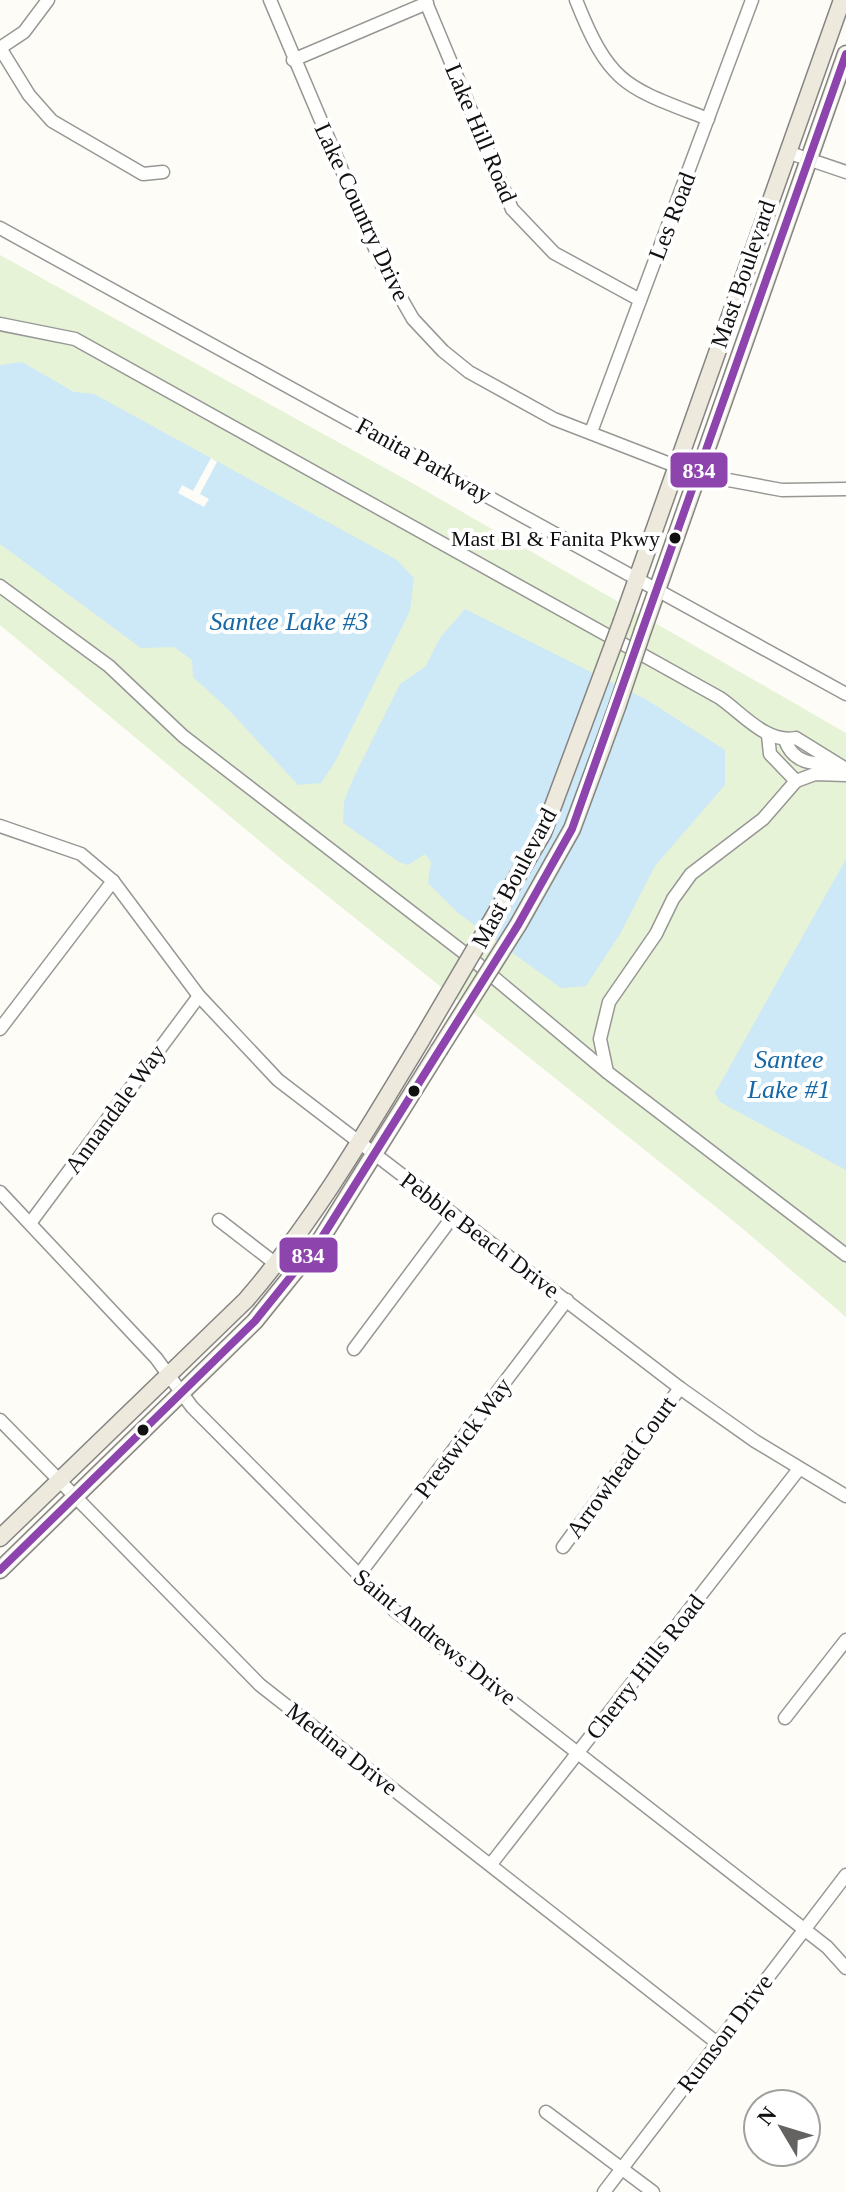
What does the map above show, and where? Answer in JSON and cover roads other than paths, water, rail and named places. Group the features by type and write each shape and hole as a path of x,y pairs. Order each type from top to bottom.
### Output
{"main road":[{"name":"Mast Boulevard","path":"0,1538 246,1300 276,1264 326,1197 543,833 622,621 842,0"},
{"name":"Mast Boulevard","path":"0,1570 255,1321 321,1239 518,925 572,829 846,54"}],"street":[{"path":"48,0 24,32 0,48 29,95 52,121 143,174 163,172"},
{"name":"Lake Country Drive","path":"270,0 382,265 413,319 443,351 469,372 554,419 675,467 696,474 782,490 846,489"},
{"path":"576,0 596,47 626,85 708,119"},
{"name":"Les Road","path":"591,432 752,0"},
{"path":"293,60 426,2"},
{"name":"Lake Hill Road","path":"426,2 512,209 554,253 640,300"},
{"path":"787,152 846,172"},
{"name":"Fanita Parkway","path":"0,228 846,694"},
{"path":"0,324 75,339 720,698 768,735 785,740 796,738 824,752 846,772"},
{"path":"0,586 109,666 183,736 467,955 607,1072 846,1255"},
{"path":"768,735 770,754 796,781"},
{"path":"607,1072 600,1039 609,1002 656,934 673,899 691,874 763,819 796,781 815,774 846,772"},
{"name":"Pebble Beach Drive","path":"0,826 81,854 113,881 199,996 278,1080 680,1388 799,1469 846,1496"},
{"path":"0,1029 113,881"},
{"name":"Annandale Way","path":"31,1222 199,996"},
{"name":"Saint Andrews Drive","path":"0,1192 31,1222 181,1392 394,1610 803,1929 846,1968"},
{"path":"354,1349 454,1215"},
{"path":"219,1220 276,1264"},
{"name":"Prestwick Way","path":"358,1576 567,1300"},
{"name":"Arrowhead Court","path":"563,1547 680,1388"},
{"name":"Medina Drive","path":"0,1420 242,1669 716,2042"},
{"name":"Cherry Hills Road","path":"491,1864 799,1469"},
{"path":"785,1718 846,1640"},
{"name":"Rumson Drive","path":"604,2192 846,1875"},
{"path":"546,2112 653,2192"}],"water":[{"name":"Santee Lake #3","path":"22,362 74,392 94,394 397,560 414,578 410,611 335,762 321,783 298,785 228,709 193,677 192,660 174,647 141,648 0,544 0,365"},
{"path":"465,609 647,700 725,750 725,785 655,866 620,934 586,986 561,988 458,913 428,883 431,862 425,854 408,865 399,862 343,823 344,802 353,779 400,684 425,667 440,638"},
{"name":"Santee Lake #1","path":"846,859 846,1170 720,1102 715,1093"}],"place":[{"name":"Mast Bl & Fanita Pkwy","path":"675,538"}]}
